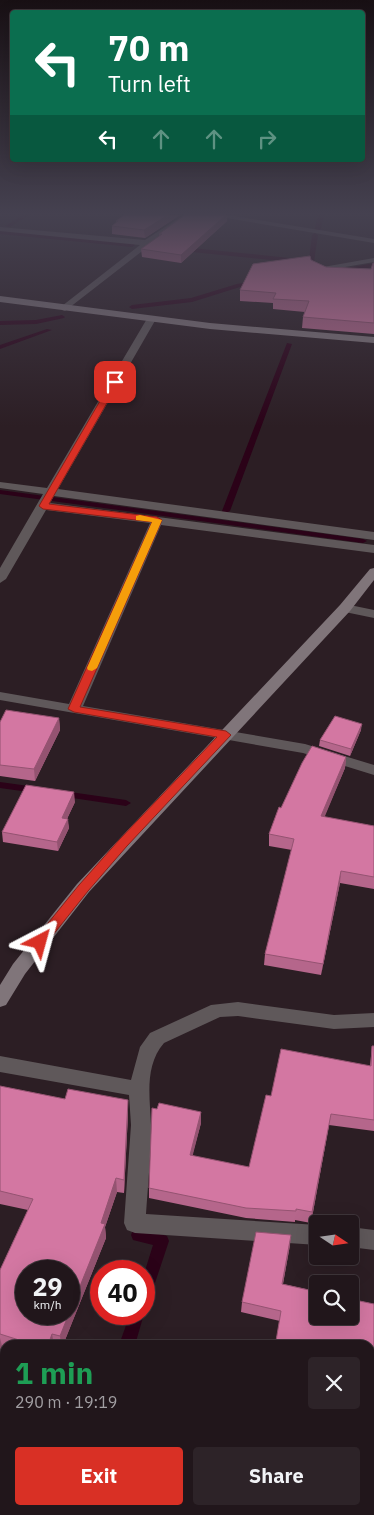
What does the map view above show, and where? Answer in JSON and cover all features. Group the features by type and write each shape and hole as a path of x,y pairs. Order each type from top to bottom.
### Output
{"street":[{"path":"65,308 93,286"},
{"path":"0,299 151,319 374,340"},
{"path":"0,579 151,319"},
{"path":"0,485 47,499 157,520 374,549"},
{"path":"47,499 374,536"},
{"path":"74,709 157,520"},
{"path":"0,1000 19,969 83,888 345,608 374,572"},
{"path":"345,608 374,614"},
{"path":"0,696 305,749 374,770"},
{"path":"309,1234 135,1223 142,1125 138,1089 149,1047 157,1038 218,1010 238,1009 334,1022 374,1020"},
{"path":"0,1064 138,1089"},
{"path":"359,1238 374,1240"}],"building":[{"path":"242,286 374,286 374,323 303,317 309,301 273,299 276,293 240,290"},
{"path":"6,710 59,718 34,769 0,765 0,722"},
{"path":"335,716 362,724 351,749 320,740"},
{"path":"312,746 346,757 321,816 374,826 374,877 341,871 323,964 265,954 294,839 269,834 279,807 281,808"},
{"path":"26,785 74,792 62,818 68,819 57,842 2,832"},
{"path":"372,1046 374,1046 374,1120 331,1114 312,1212 296,1209 296,1211 246,1208 149,1188 152,1108 157,1109 159,1103 201,1112 190,1155 249,1167 266,1095 271,1096 281,1049 371,1066"},
{"path":"0,1086 65,1099 68,1089 128,1100 124,1180 116,1178 101,1223 105,1224 80,1286 80,1260 15,1260 15,1325 64,1325 60,1336 52,1334 50,1340 19,1340 0,1334 0,1270 33,1199 0,1191"},
{"path":"256,1232 291,1235 282,1284 309,1290 309,1325 359,1325 359,1301 374,1304 374,1340 276,1340 281,1311 242,1302"}],"waterway":[{"path":"132,307 192,300 237,286"},
{"path":"0,323 36,322 62,317"},
{"path":"0,347 49,330"},
{"path":"226,511 289,344"},
{"path":"0,492 363,541"},
{"path":"0,785 36,790"},
{"path":"63,794 126,803"},
{"path":"138,1235 162,1241 155,1262"},
{"path":"129,1340 133,1325"}],"slow traffic":[{"path":"92,668 157,520 140,518"}],"route":[{"path":"40,942 83,888 123,843 226,735 74,709 157,520 43,506 115,382"}]}
